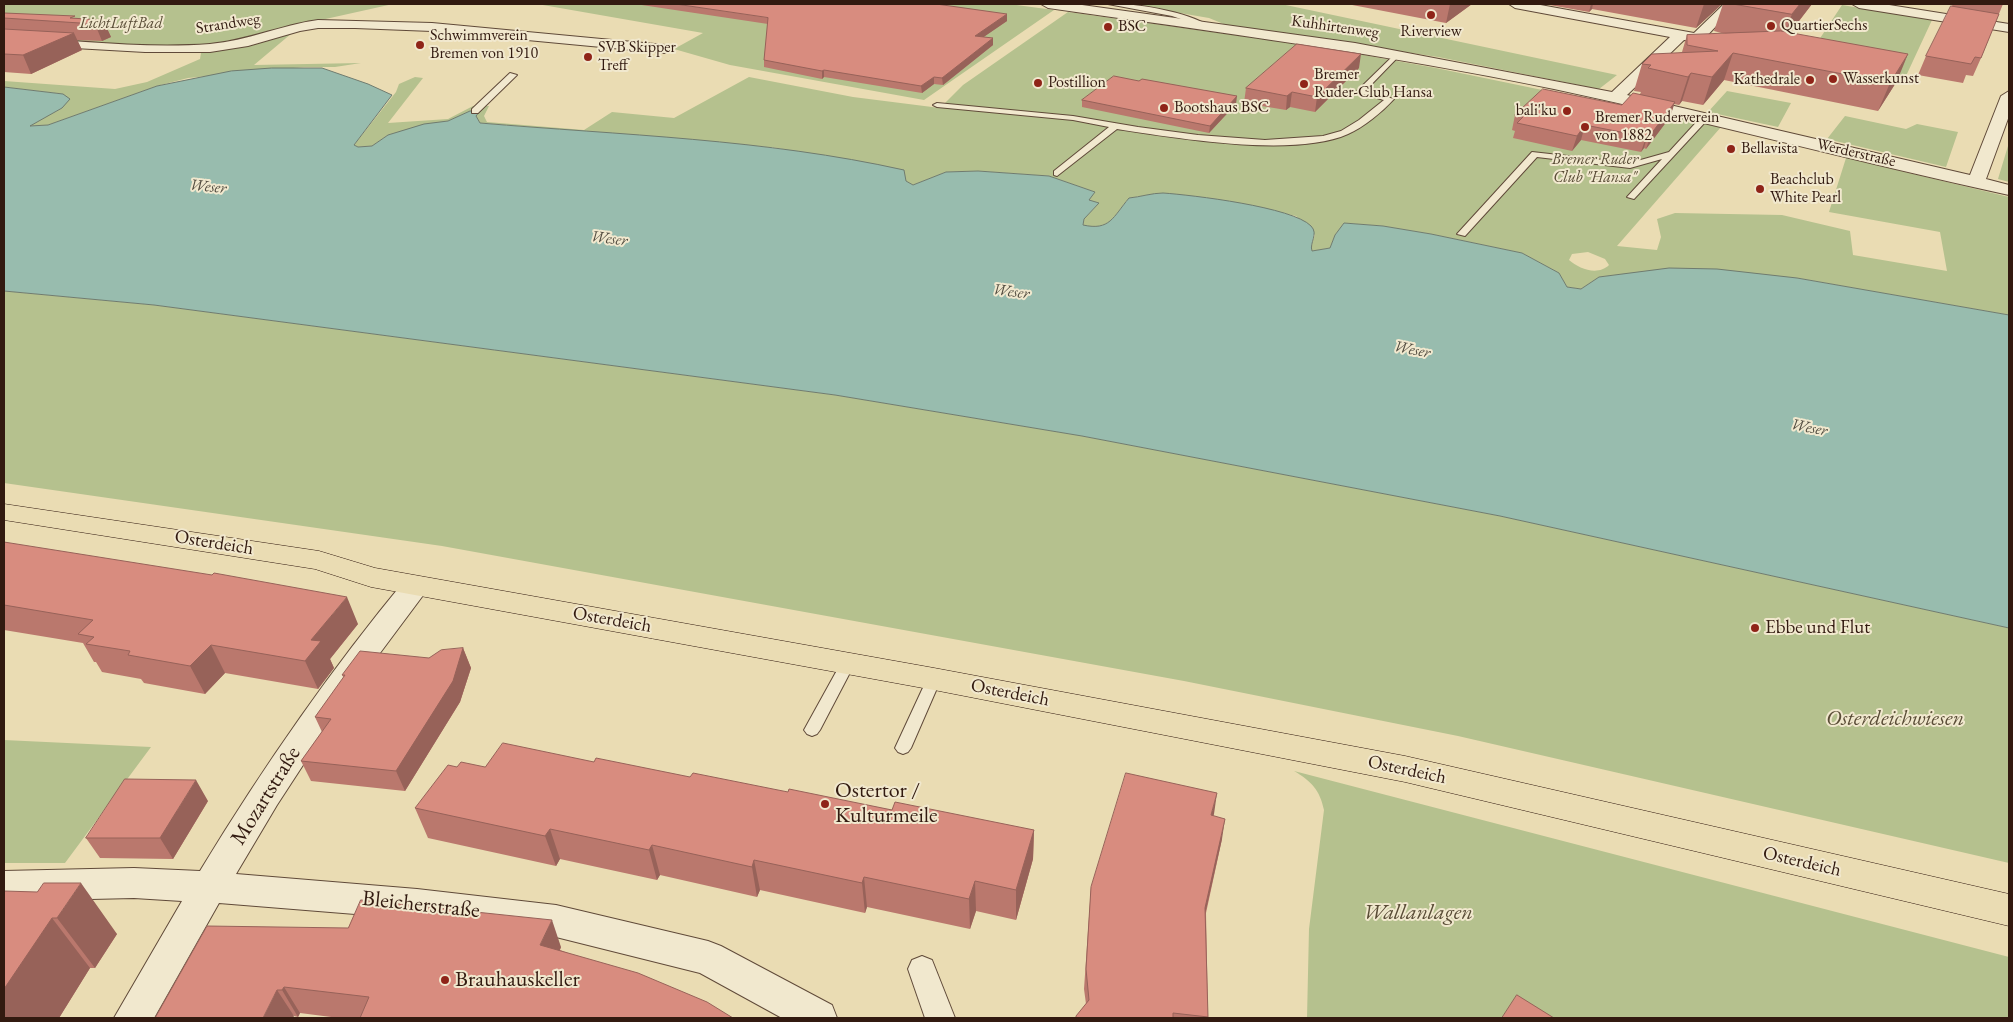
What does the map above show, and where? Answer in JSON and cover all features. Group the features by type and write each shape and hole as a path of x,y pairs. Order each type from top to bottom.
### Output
{"main road":[{"name":"Osterdeich","path":"4,512 319,560 371,577 416,586 848,663 1405,769 2009,910"}],"street":[{"name":"Kuhhirtenweg","path":"1048,4 1398,54 1615,98"},
{"path":"1514,4 1696,38 1731,4"},
{"path":"1859,4 2009,28"},
{"name":"Strandweg","path":"4,40 154,48 210,48 248,42 298,27 318,24 355,24 432,27 665,49"},
{"path":"1615,98 1681,36"},
{"path":"1976,182 2009,97"},
{"name":"Werderstraße","path":"1615,98 2009,190"},
{"name":"Mozartstraße","path":"133,1018 313,718 416,586"},
{"name":"Bleicherstraße","path":"4,886 134,883 210,887 417,904 556,921 708,958 818,1018"},
{"path":"922,969 940,1018"}],"lane":[{"path":"1112,4 1173,14 1207,26"},
{"path":"937,105 1073,118 1115,126 1172,133 1263,141 1319,140 1345,133 1390,98 1360,92 1398,54"},
{"path":"475,111 513,75"},
{"path":"1631,197 1705,118"},
{"path":"1057,173 1115,126"},
{"path":"1462,234 1535,154 1630,166 1673,152"},
{"path":"812,730 848,663"},
{"path":"903,748 934,679"}],"green space":[{"name":"LichtLuftBad","path":"4,4 393,4 303,24 243,40 201,45 158,46 4,39"},
{"path":"537,4 1009,4 1054,10 924,100 730,65 674,49 703,33"},
{"path":"1127,4 1281,4 1617,75 1599,89 1438,57 1226,25 1209,18"},
{"path":"1842,5 1932,20 1906,76 1807,58"},
{"name":"Bremer Ruder Club \"Hansa\"","path":"1068,12 1313,46 1436,68 1721,127 1617,246 1657,250 1661,237 1657,219 1675,213 1782,215 1850,231 1853,255 1947,271 1940,232 1829,212 1846,158 1839,156 2009,197 2009,315 1797,278 1629,274 1599,277 1581,289 1567,287 1559,273 1522,253 1383,226 1344,223 1335,235 1330,248 1312,251 1311,247 1315,235 1296,216 1232,202 1161,193 1129,198 1110,221 1100,226 1083,226 1084,219 1099,203 1088,200 1095,192 1049,176 978,171 946,172 913,185 906,181 778,148 480,123 476,116 479,111 470,111 448,121 388,135 372,146 358,147 354,145 396,92 399,84 415,77 423,78 388,123 448,119 473,106 489,106 484,116 487,122 584,130 612,112 674,118 749,77 853,97 940,108 963,85","holes":["1588,252 1605,259 1609,265 1594,271 1578,266 1569,260 1572,254"]},
{"path":"292,33 254,65 361,63 335,67 304,67 188,78 157,86 48,125 29,126 62,108 63,94 4,87 4,81 115,89 147,82 200,59 201,53 195,51"},
{"path":"1727,91 1791,103 1778,127 1708,112"},
{"path":"1845,116 1906,129 1917,124 1958,132 1946,167 1827,139"},
{"path":"2009,146 2009,182 1998,179"},
{"name":"Osterdeichwiesen","path":"4,291 154,305 835,395 1082,436 1500,516 2009,628 2009,863 1458,736 1184,681 442,546 4,483"},
{"path":"4,740 151,747 65,863 4,863"},
{"name":"Wallanlagen","path":"1294,771 2009,957 2009,1018 1307,1018 1309,929 1324,810 1320,797 1314,787"}],"water":[{"name":"Weser","path":"272,68 322,68 368,84 392,95 354,145 358,147 372,146 388,135 424,124 448,121 470,111 480,111 476,116 480,123 693,139 799,151 852,160 904,170 906,181 913,185 946,172 978,171 1049,176 1095,192 1089,200 1099,203 1084,219 1083,225 1099,226 1105,224 1115,216 1129,198 1159,193 1177,194 1241,203 1301,219 1313,229 1312,251 1330,248 1335,235 1344,223 1383,226 1522,253 1559,273 1567,287 1581,289 1599,277 1669,268 1717,269 1797,278 2009,315 2009,628 1500,516 1082,436 835,395 154,305 4,291 4,87 63,94 70,99 62,108 30,126 48,125 157,86 231,71"}],"building":[{"path":"676,4 936,4 1007,14 975,36 993,38 942,78 934,77 921,86 764,60 768,18"},
{"path":"1733,4 1800,4 1792,14"},
{"path":"1951,6 1999,14 1981,58 1975,57 1971,64 1926,56"},
{"path":"4,13 75,16 70,18 103,20 95,24 4,18"},
{"path":"4,29 74,33 23,55 4,54"},
{"path":"1781,31 1908,54 1890,83 1733,53 1712,77 1691,73 1688,77 1648,68 1651,65 1642,64 1652,54 1718,51 1687,45 1687,35"},
{"path":"1297,44 1361,54 1317,97 1292,92 1287,96 1246,88"},
{"name":"Bootshaus BSC","path":"1114,76 1139,81 1142,79 1237,96 1210,126 1082,100"},
{"path":"1543,89 1622,105 1633,93 1675,102 1651,134 1648,133 1646,137 1585,125 1577,136 1517,123 1523,117 1515,115"},
{"path":"4,542 212,575 214,573 347,597 311,640 321,641 305,661 211,645 190,666 128,655 130,651 86,644 94,637 78,634 93,620 4,605"},
{"path":"463,648 453,681 396,771 301,761 331,719 315,717 360,651 429,658 441,650"},
{"path":"503,743 594,762 596,758 690,777 693,773 788,792 789,789 892,810 895,802 1034,830 1016,890 975,881 969,899 864,877 862,883 754,860 752,867 652,845 649,850 550,829 545,836 415,808 448,765 457,767 461,762 485,767"},
{"path":"1126,773 1217,793 1211,815 1225,819 1205,908 1208,1017 1173,1013 1173,1018 1076,1018 1089,1000 1086,969 1091,887"},
{"path":"125,779 196,780 160,838 86,838"},
{"path":"44,883 81,883 57,918 52,918 4,989 4,891 37,892"},
{"path":"361,900 552,920 540,945 638,973 707,1002 733,1018 360,1018 369,997 284,987 282,990 277,990 263,1018 155,1018 207,926 348,928"},
{"path":"1517,995 1554,1018 1502,1018"}],"place":[{"name":"Riverview","path":"1431,15"},
{"name":"QuartierSechs","path":"1771,26"},
{"name":"BSC","path":"1108,27"},
{"name":"Schwimmverein Bremen von 1910","path":"420,45"},
{"name":"SVB Skipper Treff","path":"588,57"},
{"name":"Wasserkunst","path":"1833,79"},
{"name":"Kathedrale","path":"1810,80"},
{"name":"Postillion","path":"1038,83"},
{"name":"Bremer Ruder-Club Hansa","path":"1304,84"},
{"name":"Bootshaus BSC","path":"1164,108"},
{"name":"bali'ku","path":"1567,111"},
{"name":"Bremer Ruderverein von 1882","path":"1585,127"},
{"name":"Bellavista","path":"1731,149"},
{"name":"Beachclub White Pearl","path":"1760,189"},
{"name":"Ebbe und Flut","path":"1755,628"},
{"name":"Ostertor / Kulturmeile","path":"825,804"},
{"name":"Brauhauskeller","path":"445,980"}]}
